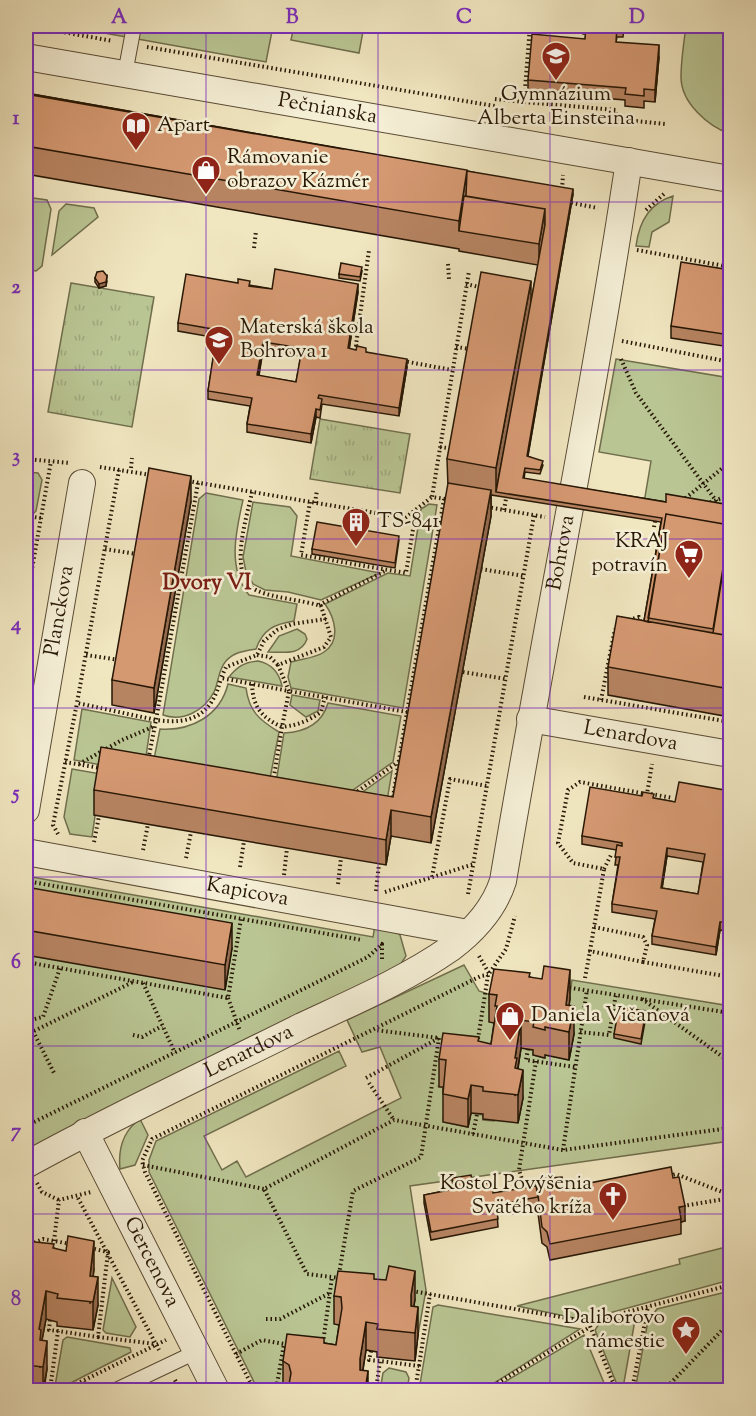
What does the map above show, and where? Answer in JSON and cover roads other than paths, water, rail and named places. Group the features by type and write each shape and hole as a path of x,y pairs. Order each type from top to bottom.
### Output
{"street":[{"name":"Pečnianska","path":"26,57 730,179"},
{"name":"Bohrova","path":"468,933 488,913 503,881 530,719 569,522 610,292 629,161"},
{"name":"Planckova","path":"26,810 84,473"},
{"name":"Lenardova","path":"530,719 730,754"},
{"name":"Kapicova","path":"26,852 468,933"},
{"name":"Lenardova","path":"26,1165 85,1132 398,980 433,959 468,933"},
{"name":"Gercenova","path":"85,1132 216,1390"}],"lane":[{"path":"125,74 134,26"},
{"path":"116,1390 196,1352"}],"place":[{"name":"Gymnázium Alberta Einsteina","path":"556,82"},
{"name":"Apart","path":"136,152"},
{"name":"Rámovanie obrazov Kázmér","path":"206,196"},
{"name":"Materská škola Bohrova 1","path":"219,366"},
{"name":"TS-841","path":"356,548"},
{"name":"KRAJ potravín","path":"689,580"},
{"name":"Daniela Vičanová","path":"510,1042"},
{"name":"Kostol Povýšenia Svätého kríža","path":"613,1222"},
{"name":"Daliborovo námestie","path":"686,1356"}],"district":[{"name":"Dvory VI","path":"207,584"}]}
